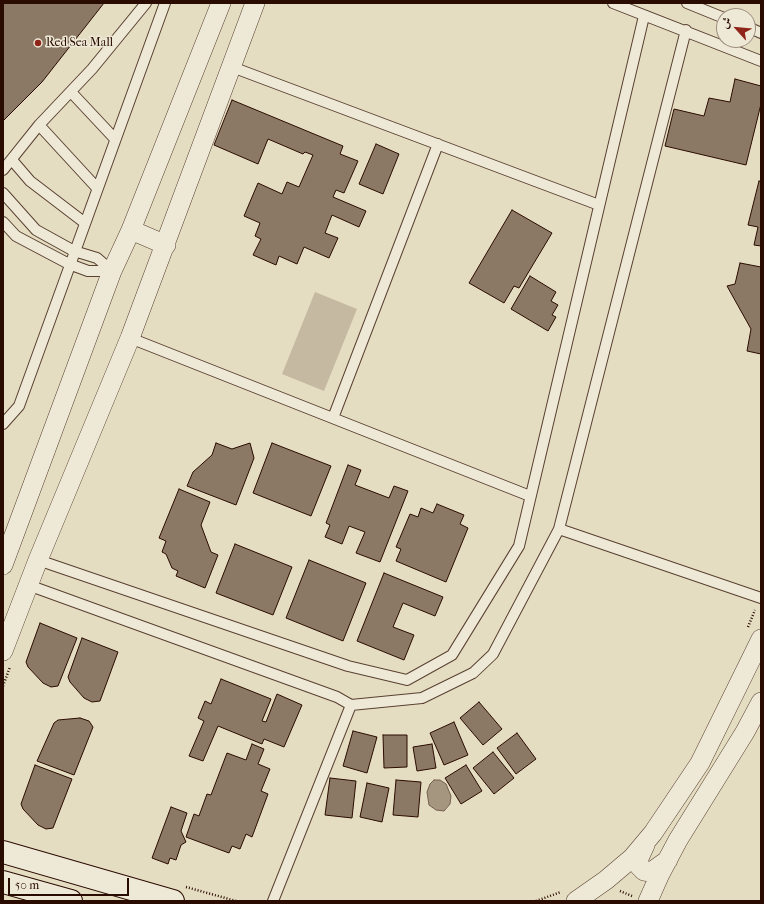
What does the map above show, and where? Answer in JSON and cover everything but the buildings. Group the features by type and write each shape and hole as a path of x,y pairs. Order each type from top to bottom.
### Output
{"main road":[{"path":"3,852 173,901"},
{"path":"3,882 71,901"}],"street":[{"path":"3,565 112,271 131,230 220,3"},
{"path":"3,651 38,560 130,338 166,245 255,3"},
{"path":"131,230 166,245"},
{"path":"570,895 606,880 632,858 646,842 700,763 753,636"},
{"path":"648,901 668,860 745,732 761,702"},
{"path":"646,842 639,858 639,866 644,871 651,872 668,860"}],"lane":[{"path":"3,170 39,125 92,69 146,3"},
{"path":"3,424 18,406 166,3"},
{"path":"613,3 644,16 686,30 761,61"},
{"path":"687,3 716,15"},
{"path":"38,560 348,666 407,680 452,655 519,546 644,16"},
{"path":"28,585 337,697 351,705 422,698 473,673 493,654 559,529 686,30"},
{"path":"232,67 600,205"},
{"path":"71,92 115,139"},
{"path":"39,125 97,188"},
{"path":"333,418 438,144"},
{"path":"12,160 30,181 85,223"},
{"path":"3,193 36,230 74,251 97,258 112,271"},
{"path":"3,222 16,236 69,264 88,271 112,271"},
{"path":"130,338 530,496"},
{"path":"559,529 760,598"},
{"path":"273,901 351,705"}],"path":[{"path":"753,636 760,598"},
{"path":"536,901 570,895"}],"shaded area":[{"path":"315,292 357,309 324,391 282,374"},
{"path":"434,780 440,780 446,784 451,796 450,804 444,811 436,810 429,805 427,792 430,784"}],"place":[{"name":"Red Sea Mall","path":"38,43"}]}
